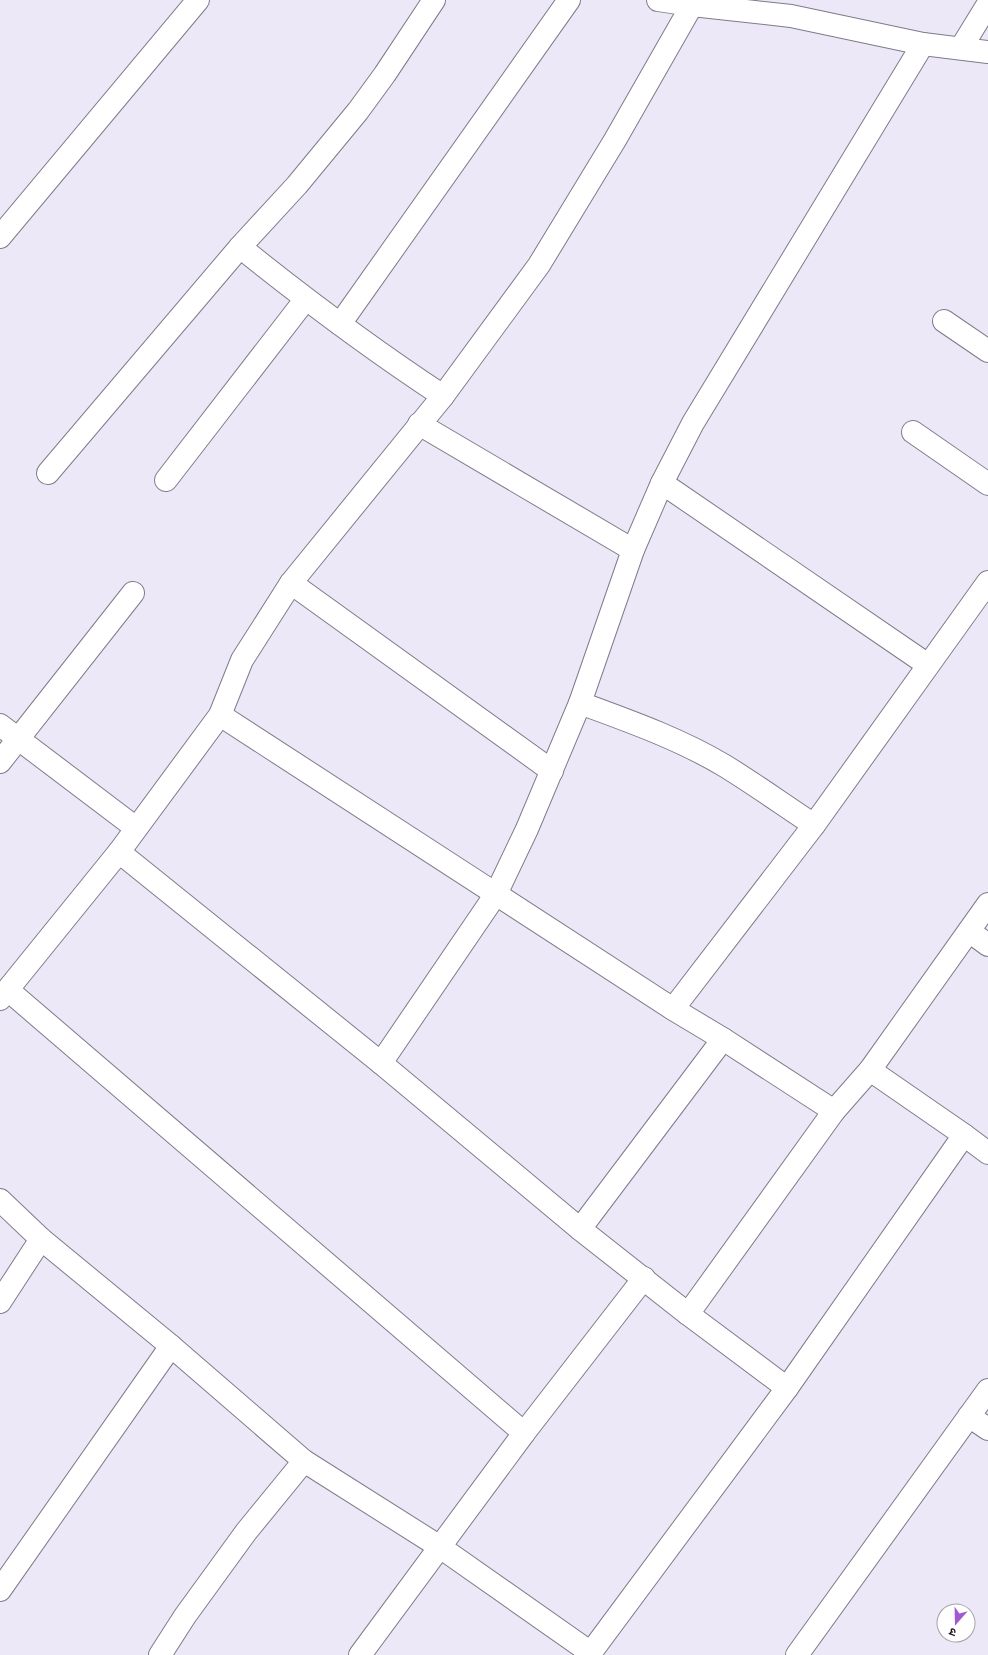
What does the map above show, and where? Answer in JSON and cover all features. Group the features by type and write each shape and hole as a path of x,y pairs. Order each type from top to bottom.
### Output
{"street":[{"path":"0,237 198,0"},
{"path":"48,473 240,247 297,185 358,111 385,74 434,0"},
{"path":"340,324 569,0"},
{"path":"658,0 692,5 796,8 923,44 988,52"},
{"path":"961,48 988,4"},
{"path":"524,1433 4,994 120,852 136,828 220,715 242,660 291,583 443,396 539,265 615,140 692,5"},
{"path":"381,1063 496,894 527,829 580,702 633,550 662,483 693,423 923,44"},
{"path":"240,247 305,300 394,364 443,396"},
{"path":"166,480 305,300"},
{"path":"944,321 988,351"},
{"path":"419,424 633,550"},
{"path":"913,432 988,484"},
{"path":"662,483 928,665"},
{"path":"673,1009 814,825 988,582"},
{"path":"291,583 552,771"},
{"path":"0,762 133,593"},
{"path":"580,702 637,724 725,766 814,825"},
{"path":"220,715 673,1009 834,1110"},
{"path":"0,725 136,828"},
{"path":"120,852 381,1063 580,1229 688,1314 787,1388"},
{"path":"688,1314 834,1110 870,1070 988,904"},
{"path":"969,931 988,945"},
{"path":"580,1229 723,1039"},
{"path":"870,1070 964,1134 988,1153"},
{"path":"0,1200 41,1239 171,1346 304,1461 440,1547 590,1654 787,1388 964,1134"},
{"path":"0,1302 41,1239"},
{"path":"360,1655 524,1433 644,1278"},
{"path":"0,1590 171,1346"},
{"path":"797,1655 988,1390"},
{"path":"969,1416 988,1429"},
{"path":"160,1655 246,1532 304,1461"}]}
